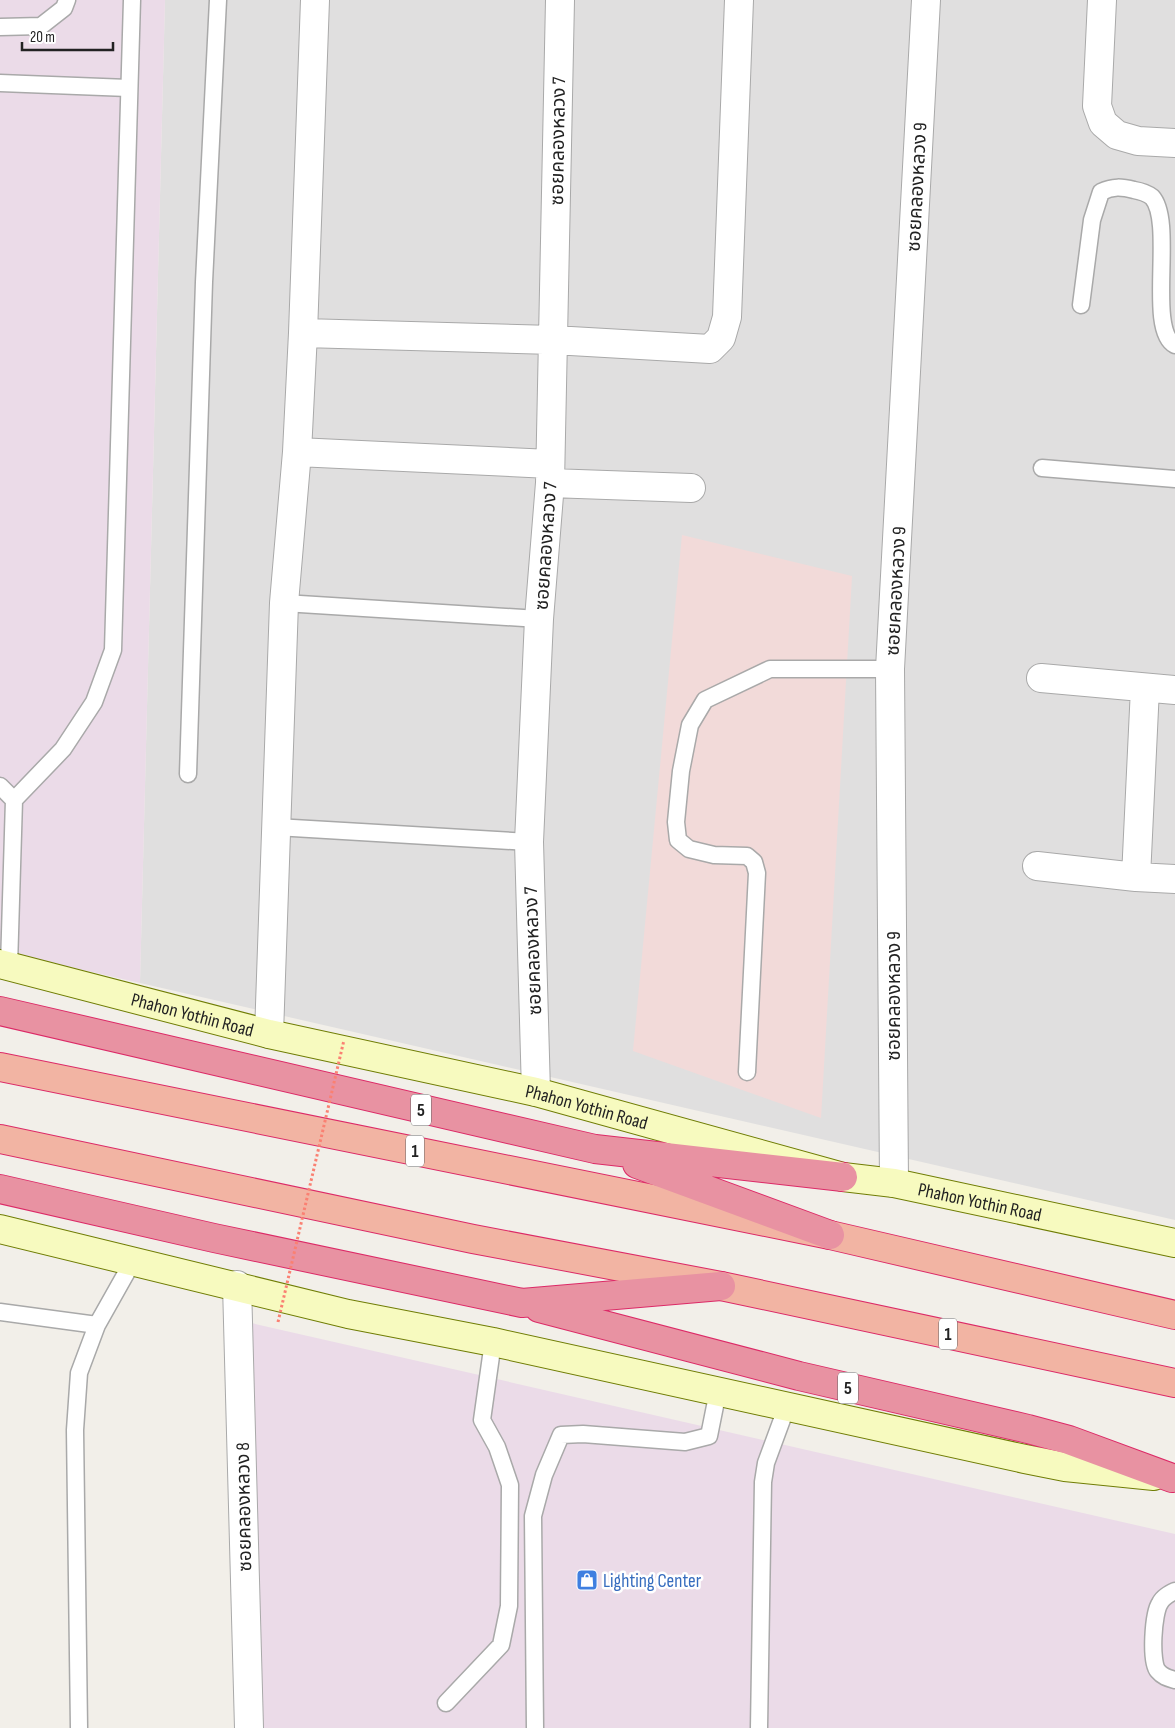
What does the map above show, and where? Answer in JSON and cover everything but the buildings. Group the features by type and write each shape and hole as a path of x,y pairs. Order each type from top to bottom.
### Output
{"highway":[{"name":"5","path":"0,1011 246,1070 595,1149 843,1177"},
{"name":"1","path":"0,1067 830,1234 1175,1315"},
{"name":"1","path":"0,1139 472,1239 721,1286 1175,1383"},
{"name":"5","path":"595,1149 830,1234"},
{"name":"5","path":"0,1189 214,1238 522,1303 799,1376 1028,1428 1069,1440 1173,1478"},
{"name":"5","path":"522,1303 721,1286"}],"main road":[{"name":"Phahon Yothin Road","path":"4,965 268,1034 536,1092 843,1177 894,1183 1175,1244"},
{"path":"0,1229 237,1285 348,1314 493,1342 1025,1460 1065,1467 1173,1478"}],"street":[{"path":"268,1034 284,603 297,452 315,0"},
{"name":"ซอยคลองหลวง 7","path":"536,1092 529,842 539,619 550,474 560,0"},
{"path":"303,333 553,340 691,350 710,349 721,338 727,318 739,0"},
{"name":"ซอยคลองหลวง 9","path":"894,1183 890,669 926,0"},
{"path":"1102,0 1096,106 1103,123 1117,135 1138,141 1175,143"},
{"path":"297,452 690,488"},
{"path":"1041,678 1175,690"},
{"path":"1136,877 1145,688"},
{"path":"1037,866 1136,877 1175,879"},
{"name":"ซอยคลองหลวง 8","path":"237,1285 249,1728"}],"lane":[{"path":"0,27 41,26 64,8 67,0"},
{"path":"4,965 14,800 63,748 94,702 113,650 132,0"},
{"path":"188,774 203,292 218,0"},
{"path":"0,83 128,88"},
{"path":"1081,305 1092,220 1101,192 1117,187 1152,196 1159,206 1164,223 1163,320 1166,336 1175,344"},
{"path":"1042,468 1175,479"},
{"path":"284,603 539,619"},
{"path":"747,1072 757,873 754,862 747,856 714,855 689,849 678,840 676,822 681,771 690,725 705,700 770,669 890,669"},
{"path":"0,786 14,800"},
{"path":"276,828 529,842"},
{"path":"79,1728 74,1430 79,1373 97,1325 133,1261"},
{"path":"0,1312 97,1325"},
{"path":"446,1703 501,1645 508,1606 510,1485 497,1447 482,1420 493,1342"},
{"path":"535,1728 533,1516 544,1475 561,1435 583,1434 685,1442 709,1436 718,1391"},
{"path":"759,1728 763,1482 766,1463 787,1406"},
{"path":"1175,1592 1167,1594 1160,1602 1156,1612 1154,1660 1157,1670 1164,1676 1175,1680"}],"path":[{"path":"278,1322 344,1040"}],"shaded area":[{"path":"0,0 165,0 140,983 0,951"},
{"path":"165,0 1175,0 1175,1220 140,983"},
{"path":"682,535 852,576 821,1118 633,1051"},
{"path":"238,1320 1175,1534 1175,1728 252,1728"}],"place":[{"name":"Lighting Center","path":"587,1580"}]}
